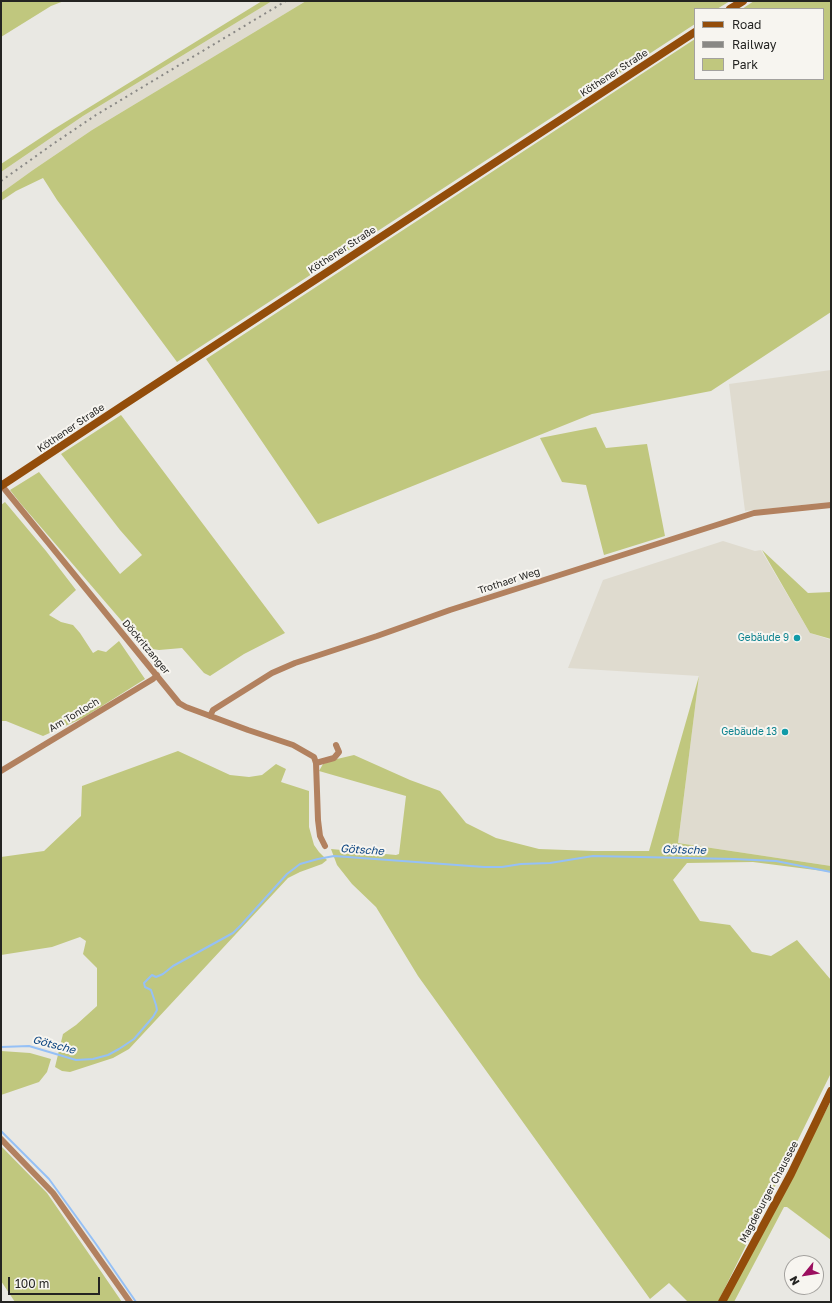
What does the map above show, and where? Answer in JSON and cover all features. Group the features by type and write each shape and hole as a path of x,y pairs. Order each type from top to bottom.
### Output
{"main road":[{"path":"732,8 743,1"},
{"name":"Köthener Straße","path":"1,486 694,33"},
{"name":"Magdeburger Chaussee","path":"722,1302 791,1174 831,1091"}],"street":[{"name":"Döckritzanger","path":"1,486 179,703 210,716 293,745 314,757 316,763"},
{"name":"Trothaer Weg","path":"210,716 213,710 272,673 295,662 377,636 450,610 754,513 831,505"},
{"name":"Am Tonloch","path":"1,771 153,679 157,675"},
{"path":"325,846 320,836 318,820 316,763 334,758 339,752 336,746"},
{"path":"1,1139 52,1193 130,1302"}],"shaded area":[{"path":"272,1 306,1 92,130 1,193 1,172 83,116"},
{"path":"831,370 831,502 745,511 729,384"},
{"path":"723,541 755,551 761,550 810,633 831,640 831,866 678,843 699,676 568,668 603,580"}],"green space":[{"path":"1,1 64,1 51,6 1,37"},
{"path":"262,1 272,1 83,116 1,172 1,164 54,129"},
{"path":"306,1 730,1 719,8 694,8 694,25 177,362 57,200 43,178 16,191 1,201 1,193 92,130"},
{"path":"754,1 831,1 831,312 711,391 592,414 318,524 206,359 694,40 694,80 824,80 824,8 744,8"},
{"path":"121,415 285,633 244,654 210,676 204,673 182,648 159,650 145,648 10,490 39,472 120,574 142,555 120,530 61,454"},
{"path":"596,427 606,448 647,444 665,536 604,555 586,485 562,482 540,438"},
{"path":"5,502 76,590 49,615 61,622 73,625 93,653 98,650 106,652 119,641 145,679 83,718 43,736 6,721 1,721 1,505"},
{"path":"762,550 808,593 831,592 831,639 810,633"},
{"path":"699,676 678,843 831,866 831,872 753,862 687,863 673,880 700,921 730,925 752,952 771,956 797,940 831,980 831,1073 718,1302 688,1302 669,1283 650,1299 418,976 376,907 352,884 337,865 331,849 396,855 399,854 406,796 319,771 323,764 354,755 410,780 440,791 466,823 496,838 539,849 649,851"},
{"path":"178,751 230,775 249,777 262,775 276,764 286,769 281,782 309,791 309,827 314,845 327,860 322,864 288,878 129,1049 113,1058 70,1072 62,1071 55,1067 63,1034 76,1025 97,1006 97,968 83,954 86,941 80,937 52,947 1,955 1,857 44,851 81,816 82,786"},
{"path":"1,1051 30,1053 51,1059 47,1072 39,1082 1,1095"},
{"path":"831,1101 831,1240 787,1207 784,1207 734,1302 725,1302"},
{"path":"1,1146 47,1193 122,1302 15,1302 1,1281"}],"waterway":[{"name":"Götsche","path":"1,1047 29,1046 76,1060 93,1059 108,1055 119,1049 134,1039 153,1017 157,1010 151,990 145,987 144,983 152,975 156,977 163,974 173,966 233,933 287,874 300,864 318,859 334,856 484,867 550,863 593,856 734,859 776,861 831,872"},
{"path":"1,1131 49,1179 136,1302"}],"railway":[{"path":"1,181 96,115 286,1"}],"place":[{"name":"Gebäude 9","path":"797,638"},
{"name":"Gebäude 13","path":"785,732"}]}
